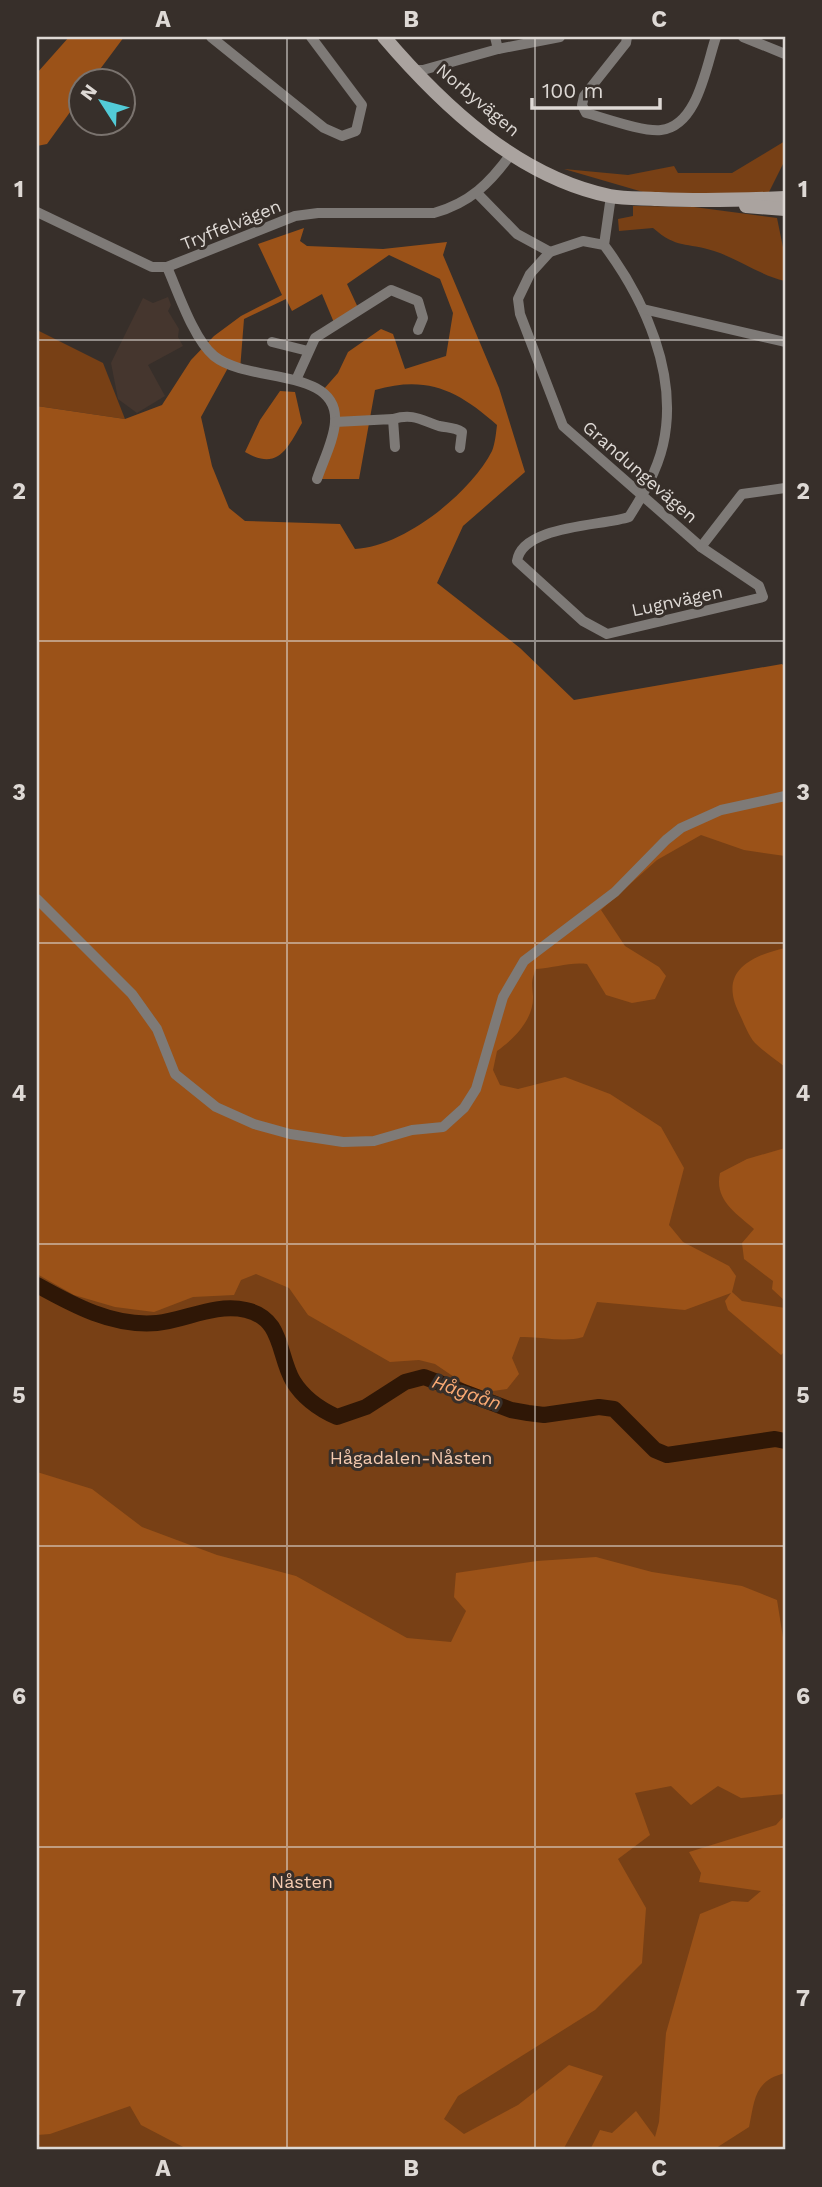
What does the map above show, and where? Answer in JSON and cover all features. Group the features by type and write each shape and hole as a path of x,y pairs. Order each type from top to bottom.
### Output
{"street":[{"path":"211,37 333,135 342,136 356,131 362,105 311,37"},
{"name":"Norbyvägen","path":"384,37 412,70 457,113 511,153 562,180 611,196 724,202 785,209"},
{"path":"495,37 498,49"},
{"path":"412,70 423,70 498,49 560,37"},
{"path":"627,37 626,43 584,96 582,105 586,113 659,130 679,125 691,110 716,37"},
{"path":"743,37 785,54"},
{"name":"Tryffelvägen","path":"37,212 152,267 167,267 290,217 317,213 435,213 463,204 477,193 511,153"},
{"path":"477,193 517,234 550,253"},
{"path":"611,196 604,246 643,309 653,331 662,367 666,423 658,463 643,494"},
{"name":"Norbyvägen","path":"724,202 785,198"},
{"name":"Grandungevägen","path":"604,246 583,241 550,253 530,274 517,299 520,314 563,426 701,547 759,586 763,597"},
{"path":"167,267 205,348 229,366 256,375 296,380 323,390 332,405 335,422 317,479"},
{"path":"296,380 308,351 323,332 360,312 391,290 418,300 422,318 418,330"},
{"path":"643,309 785,342"},
{"path":"272,342 308,351"},
{"path":"335,422 415,415 462,432 460,448"},
{"path":"393,419 395,447"},
{"path":"701,547 742,494 785,488"},
{"name":"Lugnvägen","path":"643,494 629,517 612,523 556,530 530,544 518,555 517,561 597,630 607,634 763,597"},
{"path":"37,899 132,994 157,1029 175,1074 216,1107 254,1124 290,1134 343,1142 374,1141 412,1130 443,1127 464,1108 476,1089 503,997 524,961 615,892 666,840 681,828 721,810 785,796"}],"shaded area":[{"path":"168,297 171,305 168,311 179,329 178,337 183,346 148,365 165,396 137,413 118,399 111,363 143,298 153,303"}],"green space":[{"path":"69,37 124,37 102,66 66,66 66,118 47,144 37,146 37,73"},
{"path":"785,141 784,162 767,196 643,192 564,169 628,175 674,166 678,173 732,173"},
{"path":"633,206 694,207 777,218 785,257 785,281 714,251 675,242 653,228 619,231 618,219 633,216"},
{"path":"304,228 300,241 307,246 383,249 447,242 443,255 499,388 525,472 463,526 437,583 520,648 574,700 782,664 785,667 785,856 744,850 701,835 657,860 601,910 625,946 659,967 666,976 655,999 632,1003 606,995 587,964 536,969 530,1013 510,1041 497,1051 493,1070 500,1085 518,1089 565,1077 610,1094 661,1127 684,1168 669,1225 683,1242 729,1266 736,1276 732,1292 742,1301 785,1308 785,1351 781,1355 728,1310 725,1301 731,1293 685,1310 597,1302 583,1337 520,1337 512,1358 519,1374 507,1389 486,1392 466,1385 435,1364 419,1360 390,1362 308,1315 289,1288 256,1274 241,1280 234,1295 193,1297 154,1312 115,1307 74,1295 37,1274 37,406 125,419 162,405 191,360 214,336 241,316 282,295 258,244","holes":["389,255 440,279 453,313 446,356 405,369 393,334 381,329 348,352 338,373 323,390 335,422 317,479 359,479 375,390 411,384 441,389 455,395 497,425 492,451 468,484 452,500 414,528 394,539 355,549 340,524 245,521 229,508 212,466 201,417 229,366 240,370 244,319 286,299 292,311 322,294 335,325 360,312 347,284"]},
{"path":"37,330 103,363 125,419 37,406"},
{"path":"280,391 295,392 302,423 286,449 274,458 256,457 245,452 260,420"},
{"name":"Hågadalen-Nåsten","path":"37,447 423,765 785,679 785,2150 37,2150"},
{"path":"785,948 785,1067 762,1049 748,1033 734,999 733,987 735,977 749,962"},
{"path":"785,1148 785,1301 772,1289 773,1281 744,1259 742,1243 754,1229 728,1205 720,1191 719,1183 720,1173 747,1159"},
{"name":"Nåsten","path":"37,1472 92,1489 142,1527 217,1555 296,1576 407,1638 451,1642 466,1611 454,1597 456,1573 537,1561 596,1557 652,1572 742,1586 777,1600 785,1650 785,1794 741,1798 718,1786 691,1805 671,1786 635,1793 650,1835 618,1859 646,1908 642,1963 595,2010 458,2096 444,2119 464,2134 518,2105 569,2065 603,2076 563,2150 189,2150 141,2125 130,2106 50,2134 37,2135"},
{"path":"785,1815 785,1904 782,1905 785,1906 785,2073 767,2081 758,2092 749,2127 713,2150 590,2150 600,2130 612,2133 636,2111 655,2137 659,2122 666,2033 700,1914 732,1901 748,1902 761,1891 699,1882 701,1873 689,1852 776,1825"}],"waterway":[{"name":"Hågaån","path":"37,1285 79,1307 125,1322 157,1323 212,1310 234,1308 258,1314 273,1329 288,1371 297,1387 312,1403 337,1417 366,1407 405,1382 424,1377 511,1410 528,1413 544,1415 599,1407 614,1409 655,1450 667,1455 775,1439 785,1441"}]}
